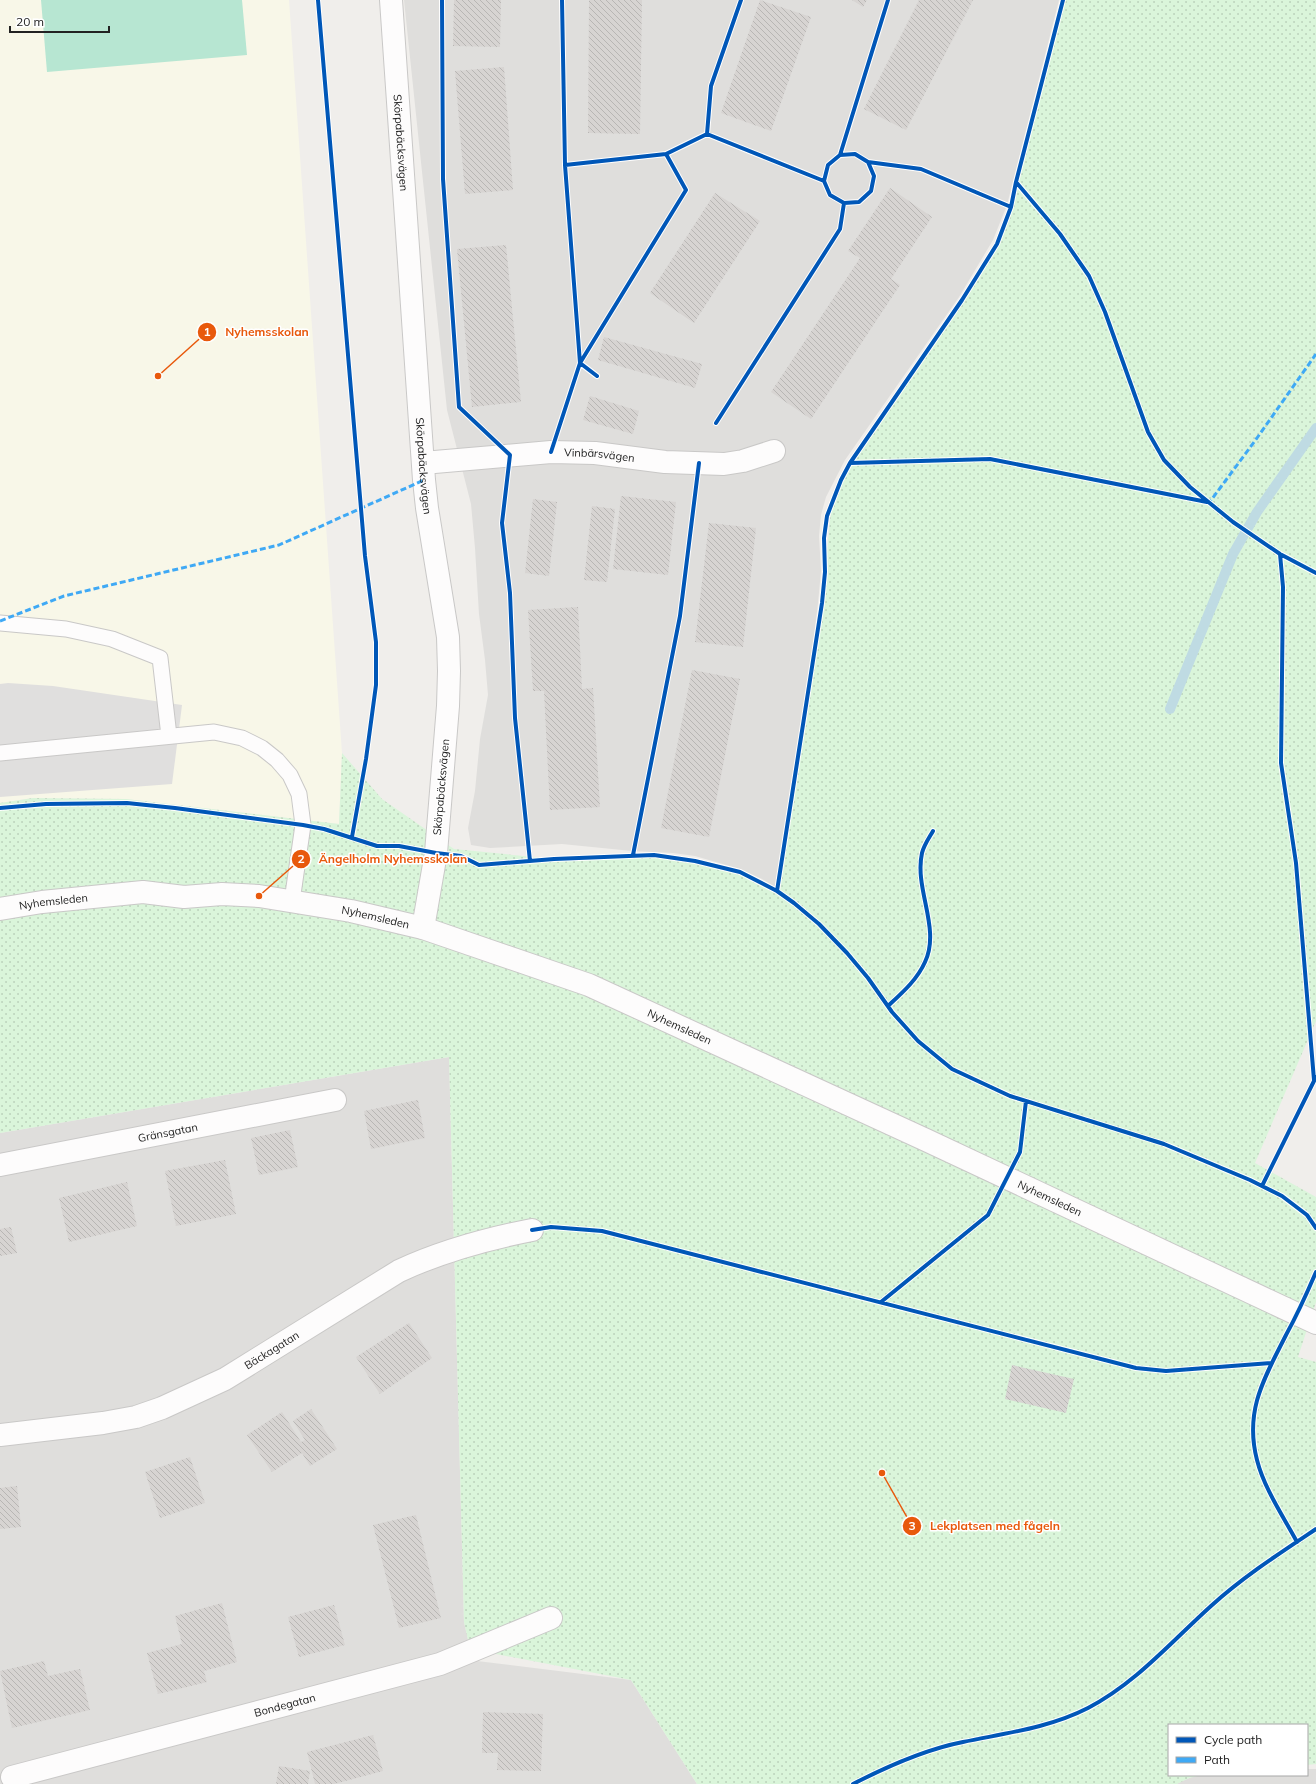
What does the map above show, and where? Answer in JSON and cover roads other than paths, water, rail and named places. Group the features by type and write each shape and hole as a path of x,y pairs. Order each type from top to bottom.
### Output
{"street":[{"name":"Skörpabäcksvägen","path":"391,0 427,508 448,637 448,713 436,853 423,928"},
{"name":"Vinbärsvägen","path":"423,463 551,452 595,453 664,462 724,464 743,461 774,450"},
{"name":"Nyhemsleden","path":"0,909 42,902 143,892 184,897 222,894 259,896 292,901 351,911 423,928 589,985 919,1137 1316,1323"},
{"name":"Gränsgatan","path":"0,1165 335,1100"},
{"name":"Bäckagatan","path":"0,1435 103,1423 136,1416 162,1408 231,1375 399,1270 454,1248 486,1239 532,1230"},
{"name":"Bondegatan","path":"10,1780 440,1664 551,1618"}],"lane":[{"path":"0,623 66,629 112,639 160,658 169,736"},
{"path":"0,753 214,732 242,738 262,748 277,760 290,776 299,794 303,825 292,901"}],"waterway":[{"path":"1170,709 1233,554 1257,512 1316,428"}],"place":[{"name":"Nyhemsskolan","path":"158,376"},
{"name":"Ängelholm Nyhemsskolan","path":"259,896"},
{"name":"Lekplatsen med fågeln","path":"882,1473"}]}
